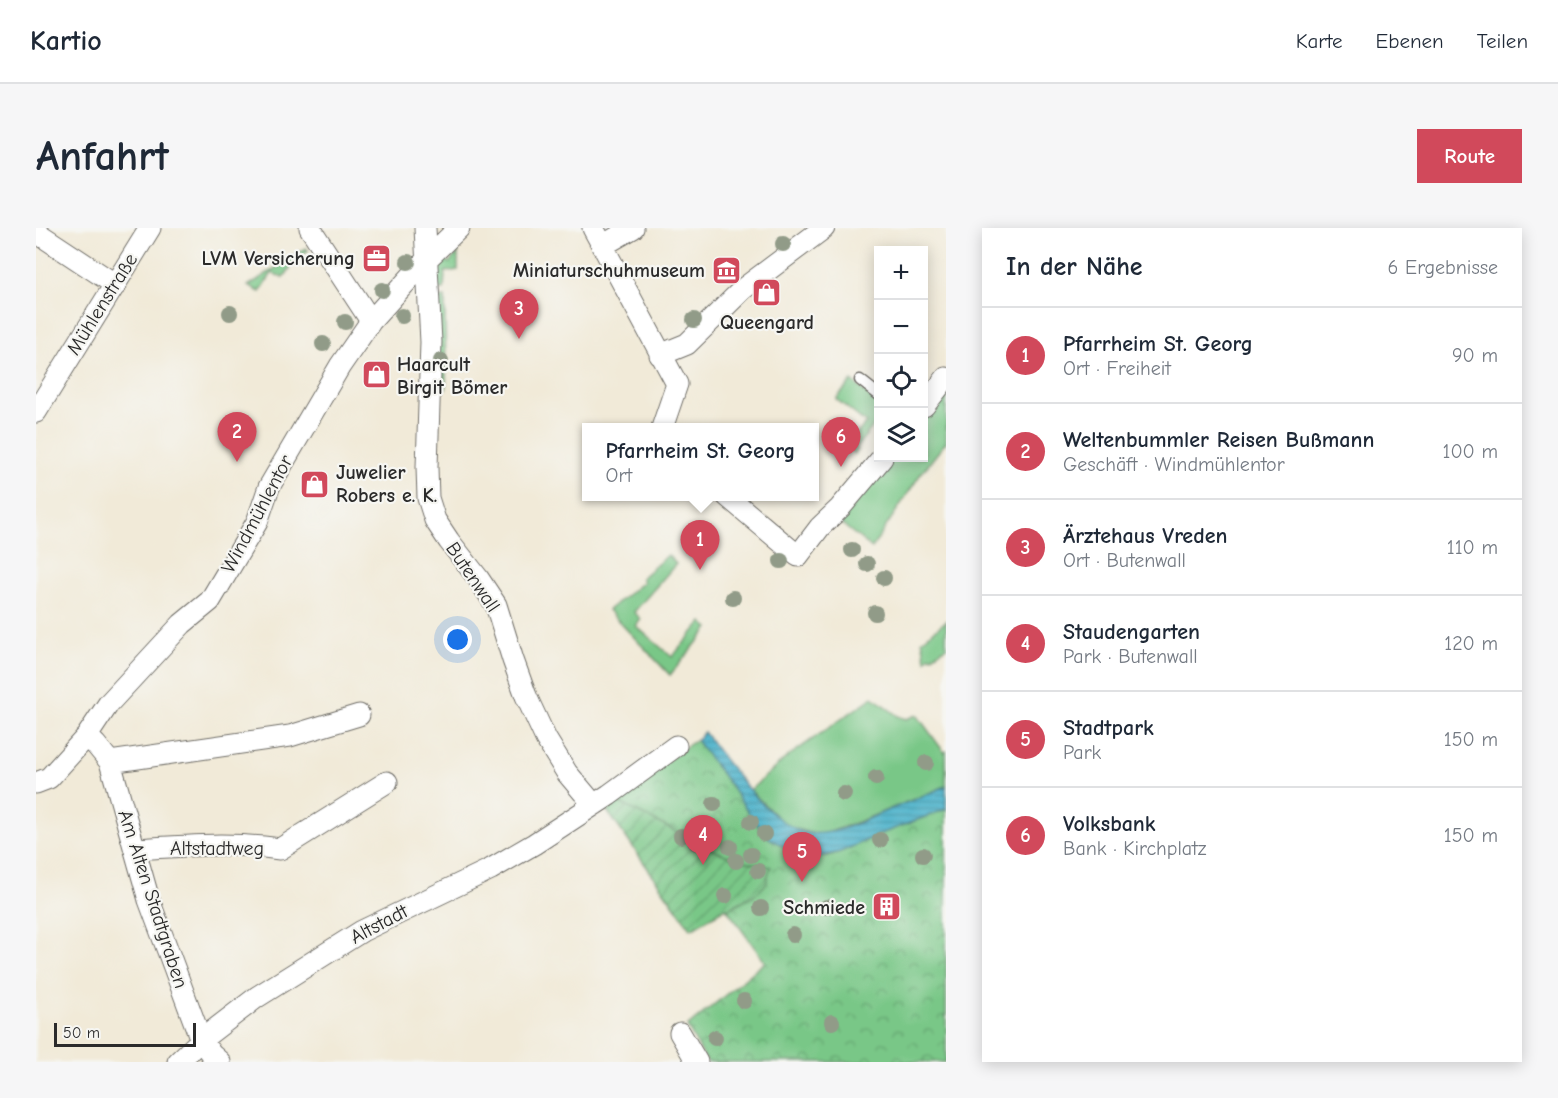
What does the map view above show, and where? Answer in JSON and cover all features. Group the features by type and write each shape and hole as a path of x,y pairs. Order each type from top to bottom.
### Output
{"street":[{"name":"Mühlenstraße","path":"36,412 150,228"},
{"path":"310,228 371,321"},
{"name":"Butenwall","path":"424,228 431,342 428,498 435,520 496,605 526,696 546,739 567,773 594,805"},
{"name":"Windmühlentor","path":"36,783 49,778 87,736 109,703 182,624 210,601 257,522 269,487 340,366 371,321 427,259 459,228"},
{"path":"633,228 597,237 677,384 664,423"},
{"path":"660,355 687,344 743,289 824,228"},
{"path":"36,232 116,285"},
{"path":"928,401 946,378"},
{"path":"732,501 798,556 820,527 840,508 879,462"},
{"path":"110,762 290,736 359,715"},
{"name":"Am Alten Stadtgraben","path":"87,736 110,762 149,900 201,1040 220,1062"},
{"path":"594,805 676,746"},
{"name":"Altstadtweg","path":"135,849 219,844 280,849 387,782"},
{"name":"Altstadt","path":"178,1062 201,1040 256,997 362,931 491,869 594,805"},
{"path":"680,1033 697,1062"}],"lane":[{"path":"860,380 874,391"}],"green space":[{"path":"306,248 308,251 295,260 284,278 272,273 260,292 248,286"},
{"path":"458,252 458,270 445,272 444,290 435,290 432,263 441,256 449,263"},
{"path":"445,297 446,388 438,388 435,298"},
{"path":"852,381 874,399 874,425 856,448 858,450 855,454 846,447 866,423 836,399"},
{"path":"946,393 946,442 920,475 872,548 839,522 890,462 928,462 928,415"},
{"path":"668,555 676,564 634,612 641,619 636,626 672,657 702,622 709,628 670,675 608,610 643,582 641,578"},
{"path":"946,621 946,647 926,660 922,640"},
{"path":"873,697 898,716 906,719 917,715 944,752 946,751 946,786 830,832 809,833 790,827 781,821 750,790 787,757"},
{"path":"696,740 769,838 809,856 828,856 840,852 946,809 946,1062 707,1062 687,1027 765,962 726,908 691,929 603,805"},
{"path":"612,799 704,846 735,859 771,867 767,881 755,894 691,929 603,805"}],"water":[{"path":"704,732 750,791 765,806 779,819 808,833 827,833 848,827 946,786 946,809 840,852 819,857 809,856 769,838 755,822 696,740"}],"place":[{"name":"LVM Versicherung","path":"376,258"},
{"name":"Miniaturschuhmuseum","path":"726,270"},
{"name":"Queengard","path":"767,292"},
{"name":"Ärztehaus Vreden","path":"519,339"},
{"name":"Haarcult Birgit Bömer","path":"376,375"},
{"name":"Weltenbummler Reisen Bußmann","path":"237,462"},
{"name":"Volksbank","path":"841,467"},
{"name":"Juwelier Robers e. K.","path":"315,484"},
{"name":"Pfarrheim St. Georg","path":"700,570"},
{"name":"Staudengarten","path":"703,865"},
{"name":"Stadtpark","path":"802,882"},
{"name":"Schmiede","path":"886,907"}]}
